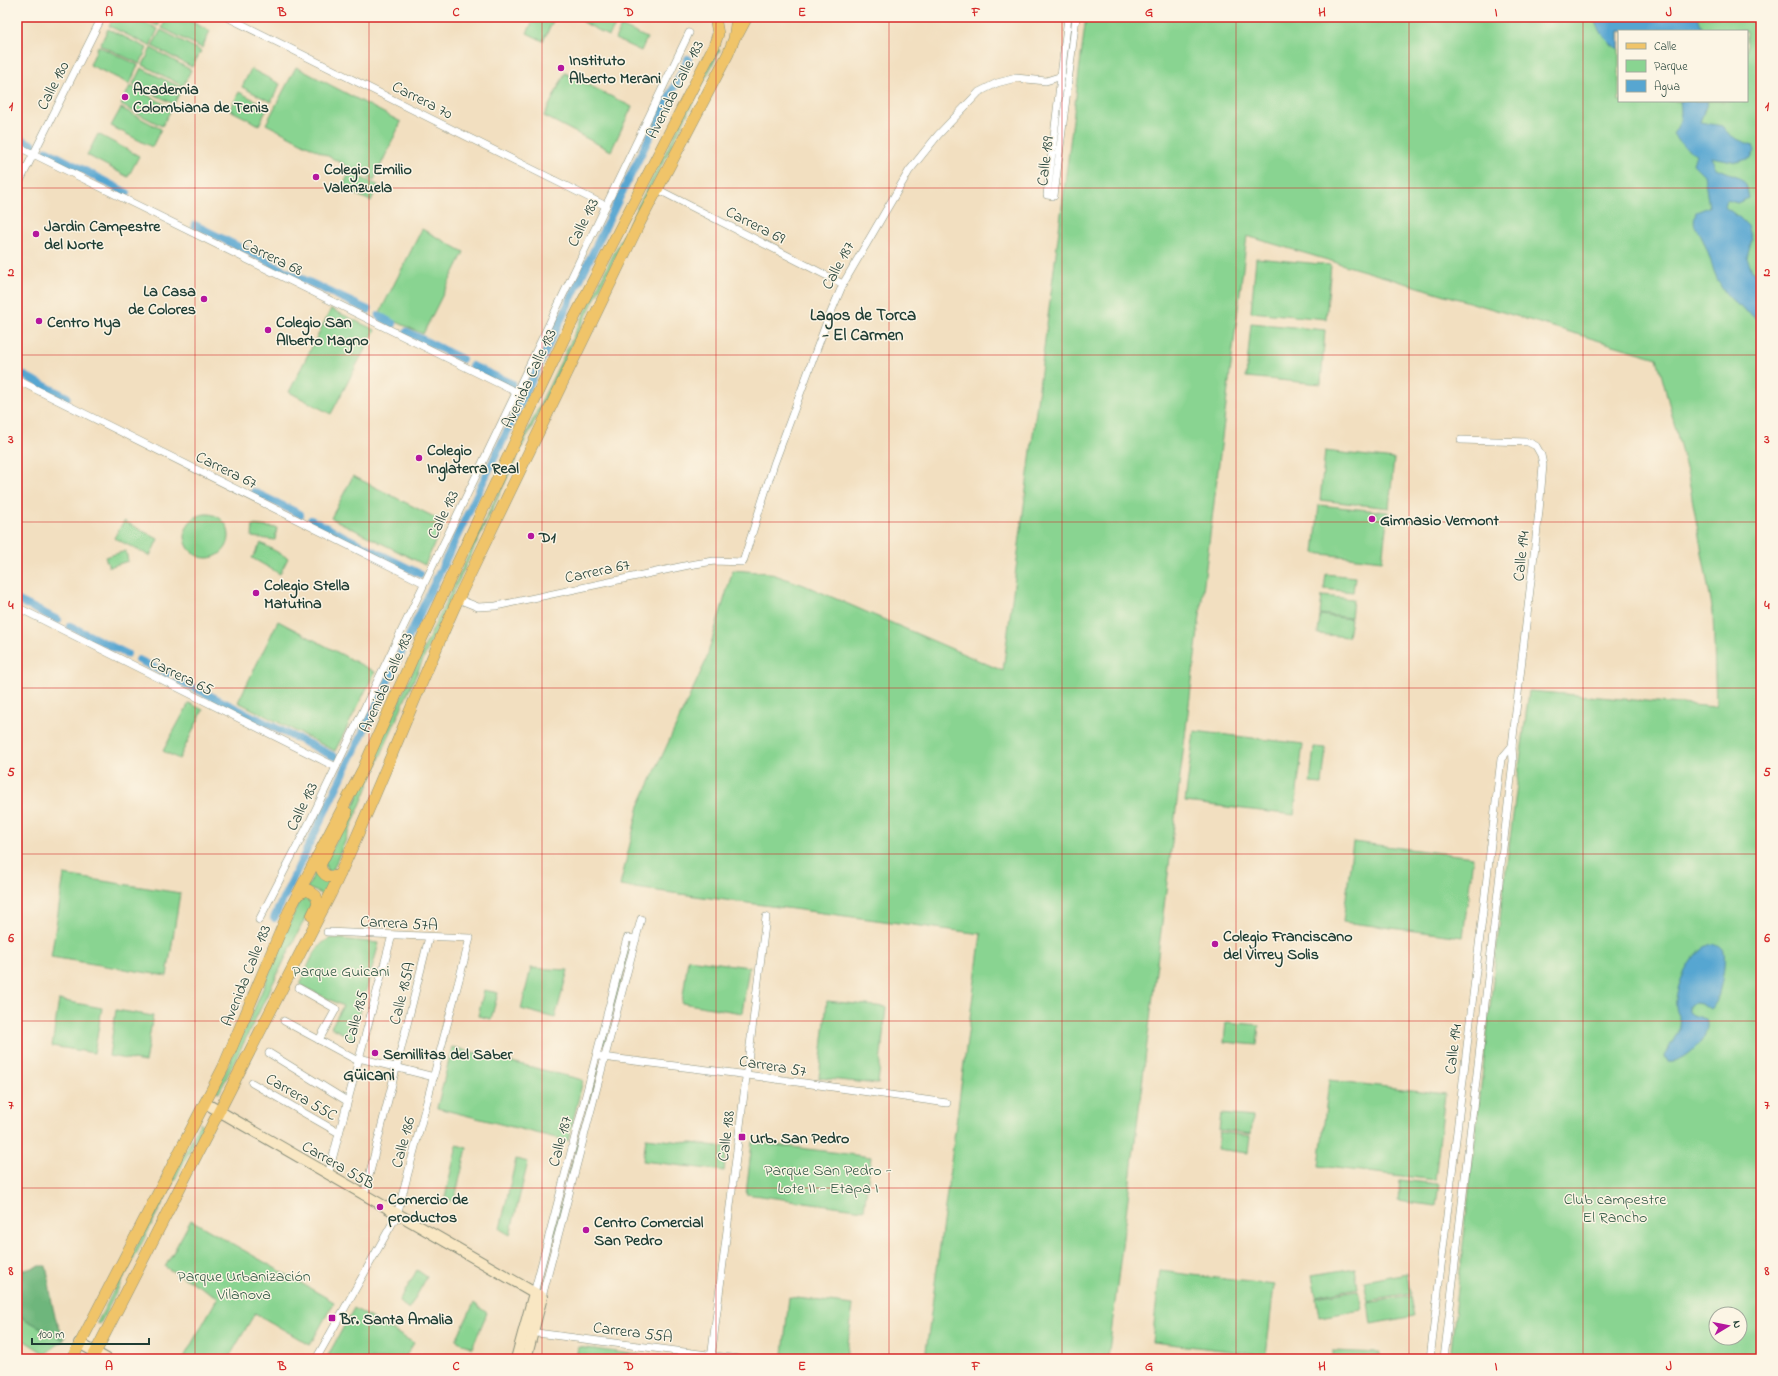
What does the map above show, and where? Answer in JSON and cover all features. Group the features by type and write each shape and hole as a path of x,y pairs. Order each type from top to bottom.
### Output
{"main road":[{"name":"Avenida Calle 183","path":"72,1359 228,1056 279,934 298,894 356,784 417,650 569,328 714,46 718,34 718,26 715,17"},
{"name":"Avenida Calle 183","path":"93,1356 340,874 458,599 657,189 731,49 736,29 737,17"},
{"path":"731,49 746,17"},
{"path":"340,874 335,877 328,877 323,873 320,865 343,823 356,784"},
{"path":"286,981 298,943 318,903 317,898 312,892 302,891 298,894"}],"street":[{"name":"Calle 180","path":"17,186 102,17"},
{"name":"Carrera 70","path":"227,17 606,206"},
{"name":"Calle 189","path":"1068,17 1047,195 1054,196 1076,17"},
{"name":"Calle 183","path":"259,920 336,767 689,33"},
{"name":"Calle 187","path":"742,562 774,464 809,367 843,284 909,172 938,135 968,102 989,86 1016,78 1046,81 1062,76"},
{"name":"Carrera 68","path":"17,146 516,392"},
{"name":"Carrera 69","path":"657,189 843,284"},
{"name":"Carrera 67","path":"17,380 424,583"},
{"name":"Calle 194","path":"1444,1359 1513,761 1512,746 1543,465 1541,455 1536,446 1528,442 1461,440"},
{"name":"Carrera 67","path":"458,599 478,607 496,606 689,565 714,561 742,562"},
{"name":"Carrera 65","path":"17,607 336,767"},
{"name":"Calle 194","path":"1430,1359 1501,759 1512,746"},
{"name":"Calle 188","path":"712,1357 766,917"},
{"name":"Calle 187","path":"516,1359 528,1332 605,1058 641,919"},
{"name":"Carrera 57A","path":"327,932 470,938"},
{"name":"Calle 185","path":"328,1174 392,935"},
{"name":"Calle 185A","path":"364,1196 429,937"},
{"name":"Calle 186","path":"316,1359 397,1215 470,938"},
{"name":"Calle 187","path":"538,1295 596,1056 627,938 636,940"},
{"path":"299,988 336,1008 319,1040"},
{"path":"284,1021 358,1059 434,1076"},
{"path":"269,1053 347,1101"},
{"name":"Carrera 57","path":"596,1056 947,1102"},
{"name":"Carrera 55C","path":"252,1083 339,1133"},
{"name":"Carrera 55B","path":"205,1103 538,1295"},
{"name":"Calle 187","path":"526,1359 528,1332"},
{"name":"Carrera 55A","path":"528,1332 712,1357 739,1359"},
{"path":"80,1343 93,1356 107,1359"}],"green space":[{"path":"114,17 134,17 158,29 150,46 109,26"},
{"path":"140,17 163,17 158,26"},
{"path":"167,17 182,17 210,31 202,48 162,28"},
{"path":"535,17 555,17 543,41 527,33"},
{"path":"585,17 603,17 616,24 609,36 583,22"},
{"name":"Club campestre El Rancho","path":"1086,17 1761,17 1761,1359 1450,1359 1502,901 1529,691 1716,707 1713,613 1688,476 1657,358 1247,236 1108,1359 925,1359 981,934 620,886 639,806 705,663 733,570 769,573 804,585 1003,671"},
{"path":"621,26 647,38 641,51 615,39"},
{"path":"108,29 147,48 140,64 100,45"},
{"path":"161,30 201,51 192,67 152,46"},
{"path":"98,46 138,65 130,84 90,65"},
{"path":"151,48 191,70 183,86 143,65"},
{"path":"718,49 720,50 489,516 406,697 333,870 327,871 325,863 351,813 373,759 413,671 612,257"},
{"path":"296,67 401,122 374,180 266,124"},
{"path":"141,68 182,88 174,104 133,84"},
{"path":"251,69 280,84 271,102 242,87"},
{"path":"565,73 632,107 611,151 544,116"},
{"path":"130,86 172,108 162,126 121,105"},
{"path":"239,92 268,107 259,125 230,110"},
{"path":"121,108 161,129 152,147 111,126"},
{"path":"98,134 139,156 128,177 87,155"},
{"path":"349,173 378,185 371,201 342,189"},
{"path":"422,229 464,252 423,334 379,314"},
{"path":"1256,258 1331,265 1326,319 1251,312"},
{"path":"331,309 375,330 331,414 289,392"},
{"path":"1251,323 1325,330 1321,384 1246,377"},
{"path":"1325,451 1394,459 1389,508 1320,500"},
{"path":"353,476 444,522 425,565 331,518"},
{"path":"1319,505 1388,512 1382,561 1314,553"},
{"path":"203,514 211,514 216,515 223,520 228,527 228,545 223,552 216,557 203,558 195,555 188,548 185,540 185,532 188,524 195,517"},
{"path":"124,521 158,539 150,556 114,538"},
{"path":"253,525 277,528 275,540 252,537"},
{"path":"261,543 288,558 280,574 252,558"},
{"path":"126,551 128,561 109,567 105,557"},
{"path":"1326,574 1355,577 1353,592 1324,589"},
{"path":"1322,596 1353,599 1351,618 1320,614"},
{"path":"1320,615 1351,619 1348,637 1318,634"},
{"path":"278,621 375,672 335,751 238,702"},
{"path":"189,703 203,710 179,759 163,751"},
{"path":"1194,731 1303,744 1294,815 1185,802"},
{"path":"1314,747 1326,748 1322,784 1310,783"},
{"path":"1353,842 1473,857 1463,937 1343,922"},
{"path":"316,870 332,880 323,898 320,893 307,888"},
{"path":"64,875 180,893 167,976 51,957"},
{"path":"305,897 310,897 313,902 219,1093 216,1091 254,1010 299,901"},
{"name":"Parque Guicani","path":"331,938 379,943 353,1039 331,1027 343,1006 300,985 315,951 325,941"},
{"path":"629,943 631,943 604,1045 602,1044"},
{"path":"688,959 749,967 742,1013 682,1003"},
{"path":"531,968 568,970 555,1018 521,1009"},
{"path":"484,990 498,993 491,1019 478,1016"},
{"path":"59,1000 102,1008 94,1053 52,1046"},
{"path":"827,1001 886,1007 878,1084 819,1078"},
{"path":"116,1010 153,1016 145,1062 109,1056"},
{"path":"1226,1022 1259,1025 1257,1045 1224,1042"},
{"path":"452,1047 583,1080 568,1141 437,1108"},
{"path":"600,1065 541,1287 539,1285"},
{"path":"1329,1080 1445,1094 1435,1180 1319,1166"},
{"path":"1221,1114 1253,1117 1251,1134 1219,1130"},
{"path":"200,1123 203,1125 100,1324 97,1323"},
{"path":"1219,1132 1250,1136 1248,1153 1217,1149"},
{"name":"Parque San Pedro - Lote II - Etapa I","path":"646,1138 727,1147 724,1171 643,1161"},
{"name":"Parque San Pedro - Lote II - Etapa I","path":"752,1142 871,1157 864,1210 746,1194"},
{"path":"457,1145 467,1148 454,1202 445,1197"},
{"path":"516,1159 528,1162 510,1235 500,1229"},
{"path":"1400,1180 1439,1184 1436,1206 1398,1201"},
{"name":"Parque Urbanización Vilanova","path":"191,1220 334,1302 310,1345 255,1313 228,1359 183,1359 218,1297 165,1267"},
{"path":"39,1266 46,1266 54,1312 60,1329 65,1337 64,1340 17,1315 17,1269 25,1270"},
{"path":"1355,1268 1358,1288 1316,1296 1312,1275"},
{"path":"417,1270 427,1277 409,1309 399,1302"},
{"path":"1160,1271 1274,1285 1266,1355 1152,1342"},
{"path":"1407,1273 1410,1294 1368,1301 1364,1281"},
{"path":"1358,1290 1362,1310 1319,1317 1316,1297"},
{"path":"1410,1296 1414,1316 1371,1324 1368,1303"},
{"path":"789,1297 853,1305 846,1359 826,1359 783,1354"},
{"path":"474,1303 487,1313 472,1348 456,1340"},
{"name":"Parque Urbanización Vilanova","path":"354,1308 414,1343 404,1359 326,1359"},
{"path":"17,1315 64,1340 45,1354 17,1336"},
{"path":"578,1347 640,1355 640,1359 576,1359"},
{"path":"1333,1351 1380,1353 1380,1359 1333,1359"}],"water":[{"path":"1594,17 1698,17 1703,30 1618,30 1618,48 1611,44 1598,26"},
{"path":"1680,102 1708,102 1700,122 1722,126 1732,136 1753,145 1755,151 1751,158 1737,162 1711,157 1716,168 1737,176 1746,184 1749,198 1737,203 1727,200 1725,207 1748,226 1752,239 1747,258 1752,271 1761,282 1761,321 1736,304 1721,287 1703,240 1695,228 1694,222 1696,212 1709,207 1704,175 1693,164 1696,154 1683,146 1673,134 1678,126 1681,110"},
{"path":"1712,944 1721,948 1724,954 1724,971 1717,999 1711,1009 1701,1003 1694,1002 1689,1006 1689,1012 1693,1015 1706,1019 1707,1026 1705,1033 1702,1041 1689,1054 1675,1062 1668,1062 1665,1056 1666,1052 1676,1035 1680,1023 1680,1018 1676,1008 1676,1000 1681,980 1691,961 1705,947"}],"waterway":[{"path":"274,918 609,219 688,59"},
{"path":"17,137 33,145"},
{"path":"47,151 127,193"},
{"path":"195,225 269,262"},
{"path":"273,265 368,310"},
{"path":"379,316 393,324"},
{"path":"407,332 462,359"},
{"path":"472,366 512,384"},
{"path":"17,372 67,397"},
{"path":"254,492 300,514"},
{"path":"311,520 420,574"},
{"path":"17,600 58,620"},
{"path":"70,626 127,654"},
{"path":"139,660 167,674"},
{"path":"178,680 335,757"}],"place":[{"name":"Instituto Alberto Merani","path":"561,68"},
{"name":"Academia Colombiana de Tenis","path":"125,97"},
{"name":"Colegio Emilio Valenzuela","path":"316,177"},
{"name":"Jardin Campestre del Norte","path":"36,234"},
{"name":"La Casa de Colores","path":"204,299"},
{"name":"Centro Mya","path":"39,321"},
{"name":"Colegio San Alberto Magno","path":"268,330"},
{"name":"Colegio Inglaterra Real","path":"419,458"},
{"name":"Gimnasio Vermont","path":"1372,519"},
{"name":"D1","path":"531,536"},
{"name":"Colegio Stella Matutina","path":"256,593"},
{"name":"Colegio Franciscano del Virrey Solis","path":"1215,944"},
{"name":"Semillitas del Saber","path":"375,1053"},
{"name":"Urb. San Pedro","path":"742,1137"},
{"name":"Comercio de productos","path":"380,1207"},
{"name":"Centro Comercial San Pedro","path":"586,1230"},
{"name":"Br. Santa Amalia","path":"332,1318"}],"district":[{"name":"Lagos de Torca - El Carmen","path":"863,324"},
{"name":"Güicani","path":"369,1074"}]}
